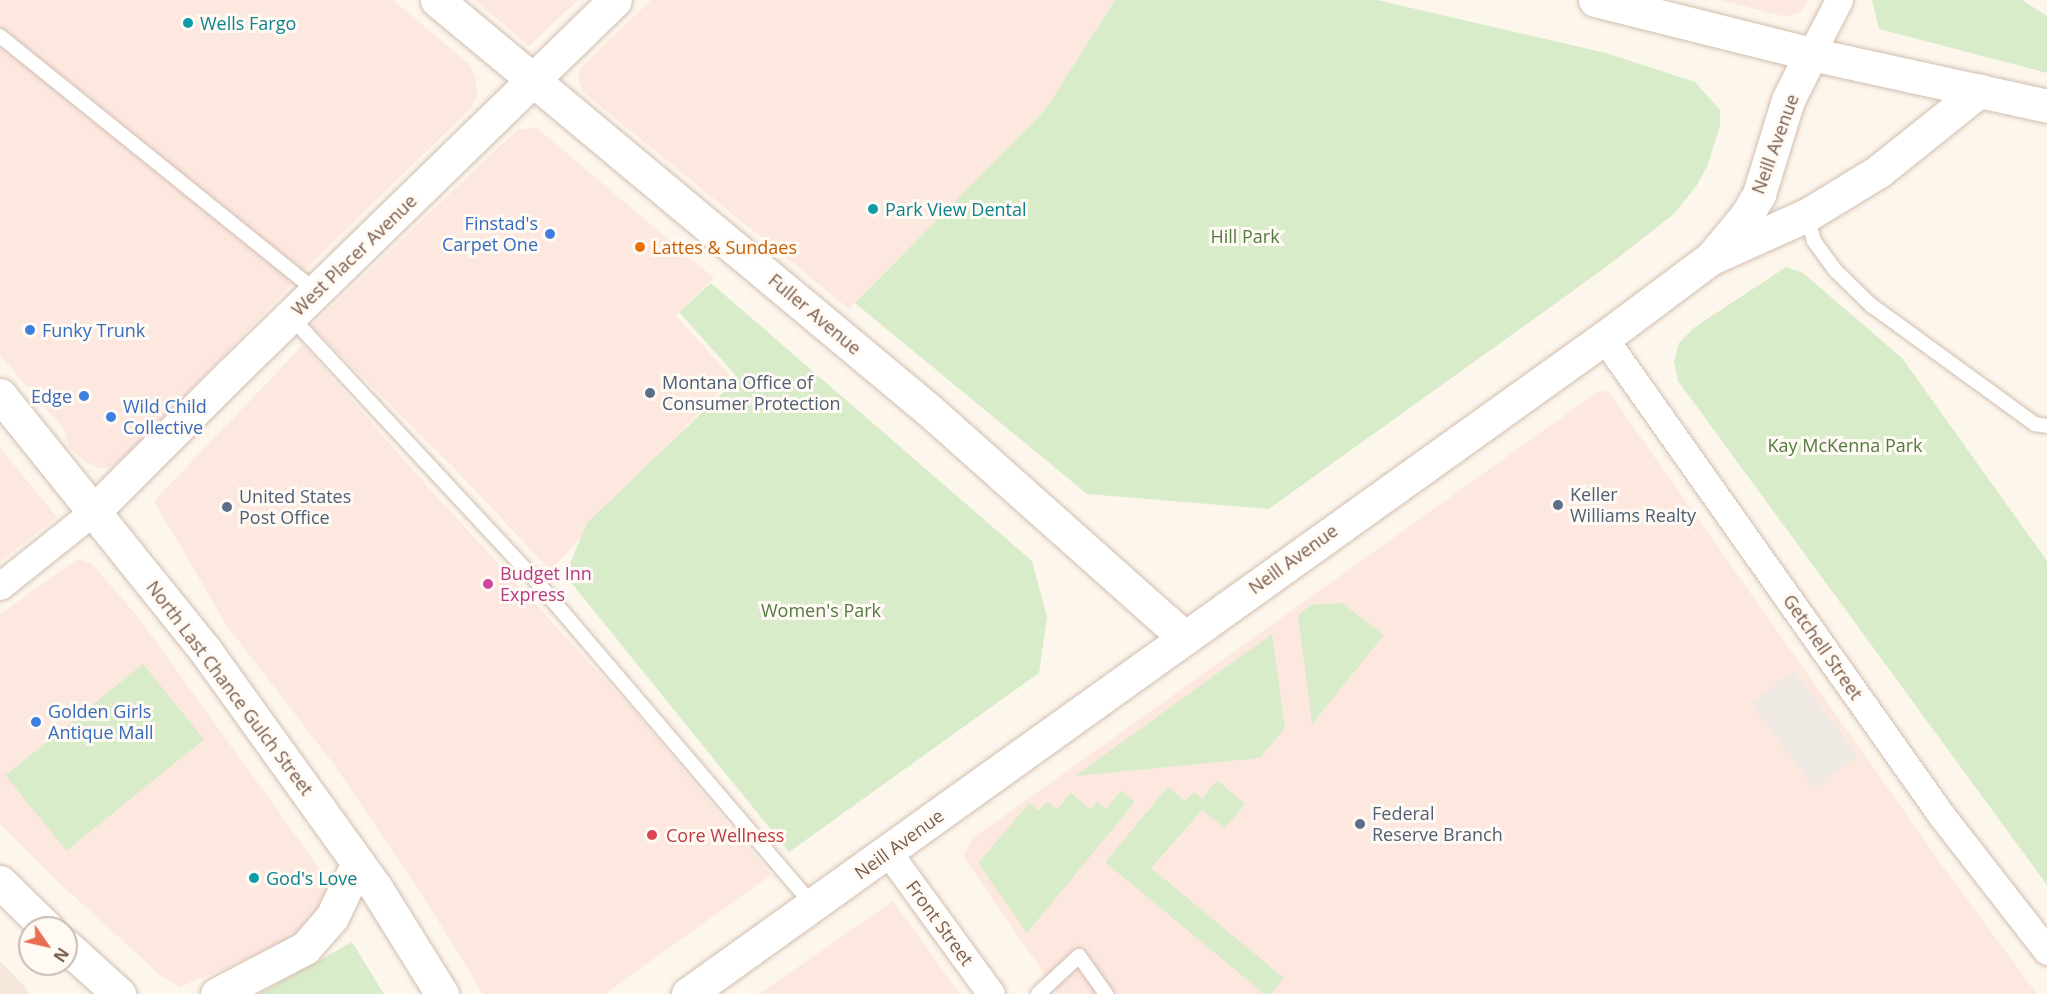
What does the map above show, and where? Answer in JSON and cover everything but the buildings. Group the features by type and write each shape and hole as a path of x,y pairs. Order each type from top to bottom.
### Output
{"street":[{"name":"Fuller Avenue","path":"437,0 920,403 1185,638"},
{"name":"West Placer Avenue","path":"94,511 615,0"},
{"path":"1595,0 1811,54 2047,106"},
{"path":"1811,54 1839,0"},
{"name":"Neill Avenue","path":"688,994 1604,338 1712,258 1746,216 1758,194 1788,100 1811,54"},
{"path":"1712,258 1808,216 1879,171 1980,90"},
{"name":"Getchell Street","path":"1604,338 1942,816 2047,951"},
{"name":"North Last Chance Gulch Street","path":"0,395 205,650 358,863 442,994"},
{"path":"0,586 94,511"},
{"name":"Front Street","path":"888,852 991,994"},
{"path":"217,994 305,948 332,917 358,863"},
{"path":"0,882 35,916"},
{"path":"78,957 119,994"}],"lane":[{"path":"0,36 317,292"},
{"path":"1808,216 1814,241 1836,271 1870,305 2035,424 2047,426"},
{"path":"291,317 531,575 813,905"},
{"path":"1038,994 1079,956 1106,994"}],"shaded area":[{"path":"0,0 393,0 469,64 476,78 477,97 471,108 317,258 136,447 112,467 100,468 84,461 69,447 64,430 0,355"},
{"path":"474,0 578,0 529,46"},
{"path":"651,0 1115,0 1045,110 849,309 583,92 579,82 580,69"},
{"path":"1720,0 1808,0 1800,12 1786,17"},
{"path":"537,128 714,278 676,315 732,378 550,570 454,468 311,326 518,129"},
{"path":"303,345 429,488 640,718 771,875 605,994 483,994 421,893 335,766 227,626 154,501"},
{"path":"1608,391 1947,872 2037,994 1058,994 963,856 973,838 1597,392"},
{"path":"0,448 57,517 0,562"},
{"path":"77,559 91,563 139,618 329,882 327,906 288,941 180,987 160,975 54,878 0,824 0,614"},
{"path":"1794,671 1858,756 1815,788 1751,703"},
{"path":"893,901 960,994 759,994"},
{"path":"0,961 27,989 29,994 0,994"}],"green space":[{"name":"Hill Park","path":"1115,0 1377,0 1606,53 1695,82 1720,110 1720,126 1708,164 1697,185 1674,214 1606,267 1269,509 1087,494 855,303 1045,110"},
{"path":"1872,0 2022,0 2047,16 2047,73 1879,29"},
{"name":"Kay McKenna Park","path":"1786,267 1803,273 1902,358 2047,561 2047,885 1678,381 1674,361 1679,343 1695,327"},
{"name":"Women's Park","path":"711,283 1032,561 1047,617 1039,673 789,852 565,575 587,523 738,378 679,312"},
{"path":"1342,603 1384,635 1312,724 1298,616 1310,605"},
{"path":"1272,634 1285,728 1260,758 1075,776"},
{"path":"143,664 204,739 66,851 5,775"},
{"path":"1217,780 1245,804 1225,828 1202,810 1151,868 1284,978 1271,994 1263,993 1105,862 1168,787 1185,801 1194,792 1202,799"},
{"path":"1121,791 1135,802 1027,933 978,863 1029,803 1039,811 1047,801 1057,809 1071,793 1090,809 1097,802 1106,809"},
{"path":"352,942 384,994 259,994"}],"place":[{"name":"Wells Fargo","path":"188,23"},
{"name":"Park View Dental","path":"873,209"},
{"name":"Finstad's Carpet One","path":"550,234"},
{"name":"Lattes & Sundaes","path":"640,247"},
{"name":"Funky Trunk","path":"30,330"},
{"name":"Montana Office of Consumer Protection","path":"650,393"},
{"name":"Edge","path":"84,396"},
{"name":"Wild Child Collective","path":"111,417"},
{"name":"Keller Williams Realty","path":"1558,505"},
{"name":"United States Post Office","path":"227,507"},
{"name":"Budget Inn Express","path":"488,584"},
{"name":"Golden Girls Antique Mall","path":"36,722"},
{"name":"Federal Reserve Branch","path":"1360,824"},
{"name":"Core Wellness","path":"652,835"},
{"name":"God's Love","path":"254,878"}]}
